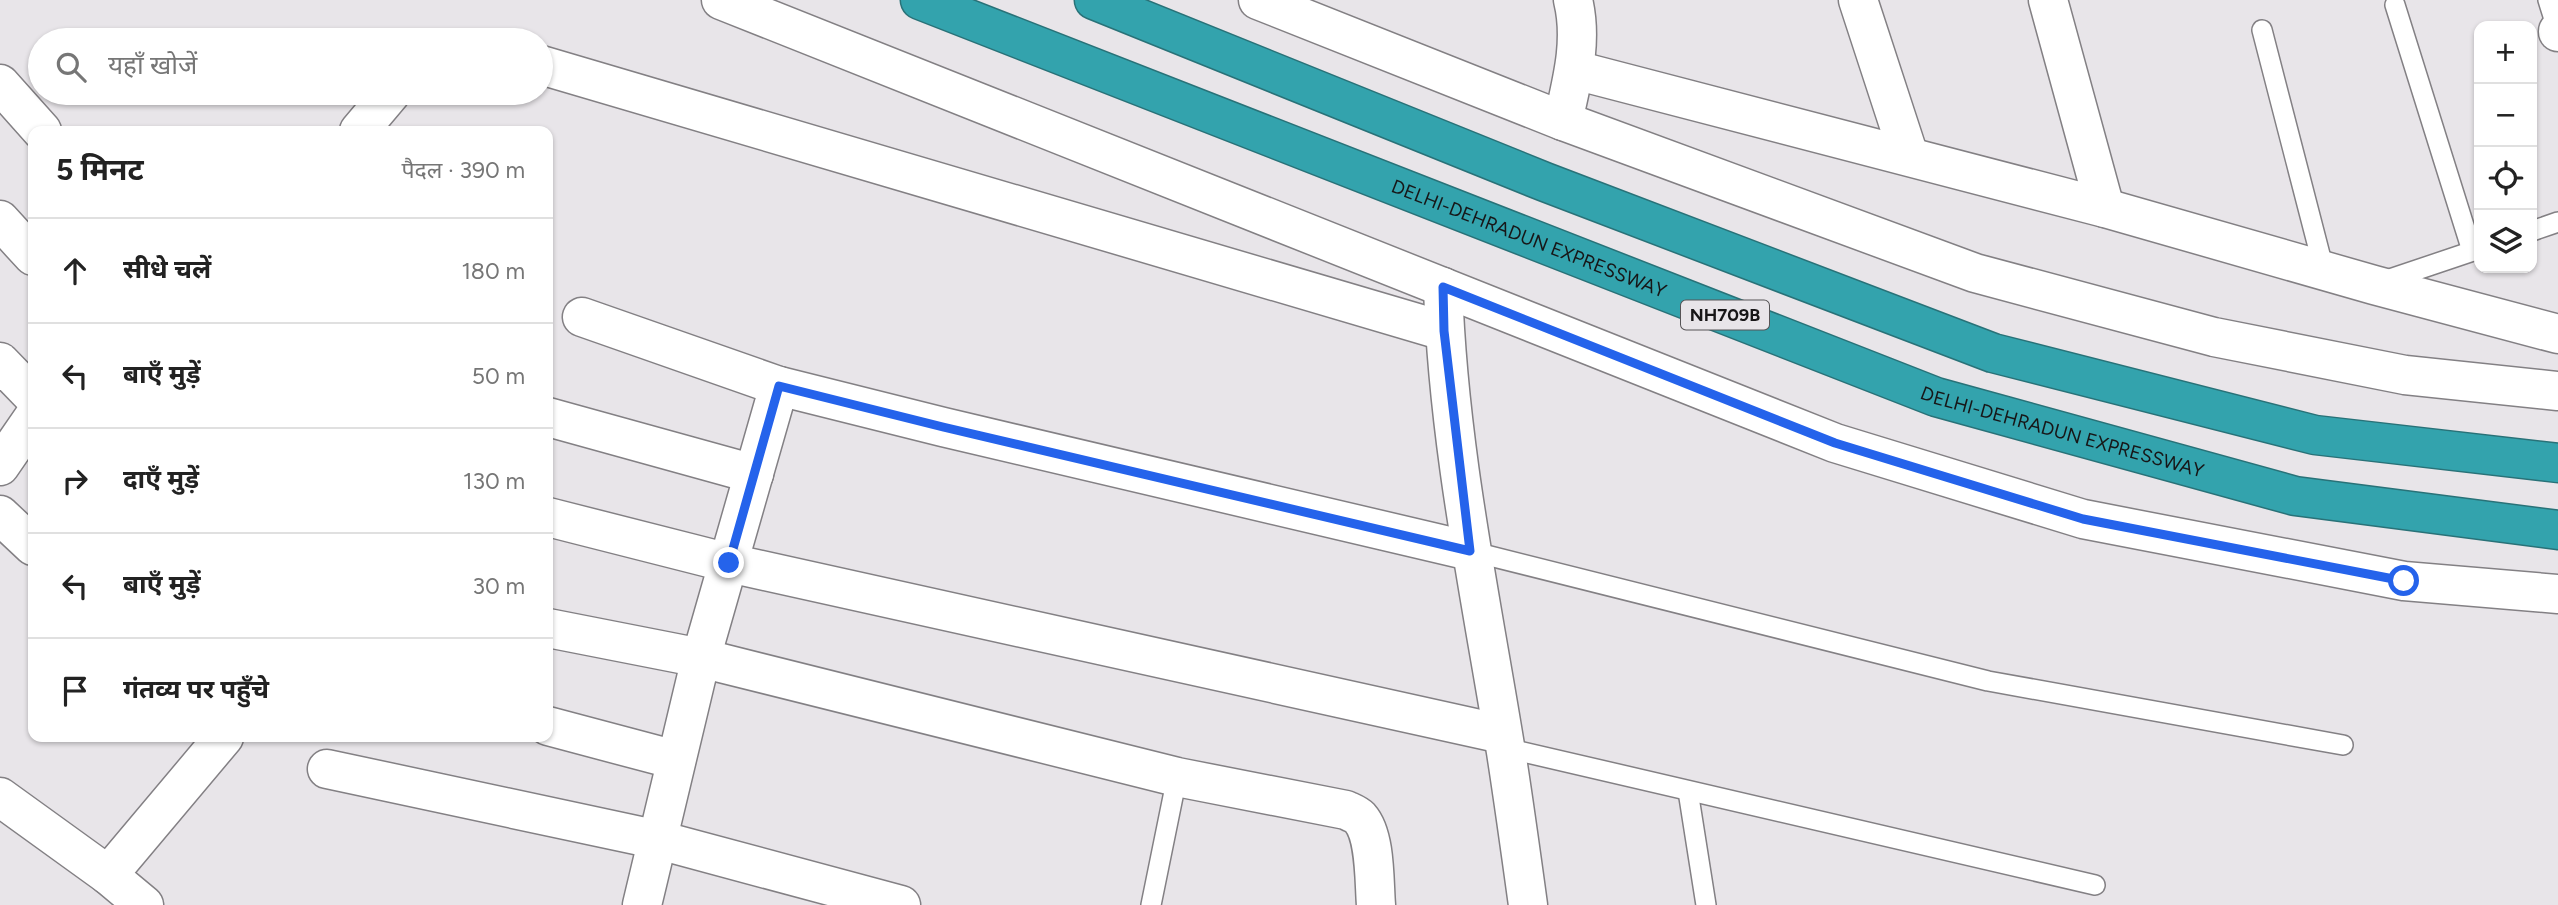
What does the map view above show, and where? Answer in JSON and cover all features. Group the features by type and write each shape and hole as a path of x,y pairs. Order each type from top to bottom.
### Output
{"highway":[{"name":"DELHI-DEHRADUN EXPRESSWAY","path":"920,0 1936,397 2295,496 2558,530"},
{"path":"1094,0 1545,182 1993,353 2315,435 2558,463"}],"street":[{"path":"721,0 1835,443 2083,519 2404,581 2558,594"},
{"path":"1258,0 1563,121 1975,273 2214,337 2405,375 2558,391"},
{"path":"1563,121 1578,44 1577,16 1573,0"},
{"path":"1858,0 1909,156"},
{"path":"2048,0 2105,208"},
{"path":"553,69 1444,331"},
{"path":"1575,70 2105,208 2558,334"},
{"path":"0,84 38,126"},
{"path":"363,126 381,105"},
{"path":"0,219 28,250"},
{"path":"1443,287 1444,331 1470,551 1504,741 1528,905"},
{"path":"582,317 779,386 1470,551"},
{"path":"0,362 28,391"},
{"path":"642,905 701,658 779,386"},
{"path":"553,418 754,474"},
{"path":"0,466 28,425"},
{"path":"0,514 28,541"},
{"path":"553,518 729,563 1504,741"},
{"path":"553,629 701,658 1177,777 1346,810 1359,816 1367,828 1371,844 1376,905"},
{"path":"553,727 676,760"},
{"path":"108,875 220,742"},
{"path":"327,769 659,840 901,905"},
{"path":"0,797 108,875 144,905"}],"lane":[{"path":"2548,0 2558,32"},
{"path":"2395,5 2474,244"},
{"path":"2262,30 2324,270"},
{"path":"2537,229 2558,222"},
{"path":"2374,285 2474,251"},
{"path":"1470,551 1988,681 2343,745"},
{"path":"1504,741 1688,791 2095,885"},
{"path":"1151,905 1177,777"},
{"path":"1688,791 1706,905"}],"route":[{"path":"729,563 779,386 1470,551 1444,331 1443,287 1835,443 2083,519 2404,581"}]}
